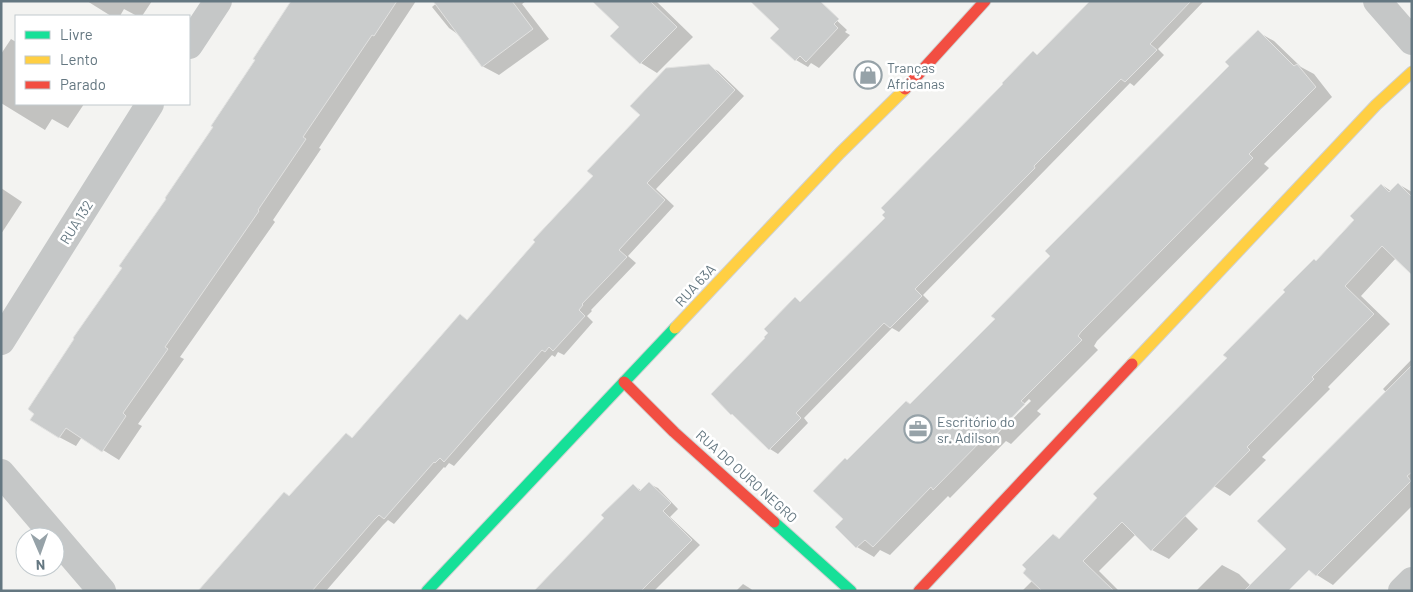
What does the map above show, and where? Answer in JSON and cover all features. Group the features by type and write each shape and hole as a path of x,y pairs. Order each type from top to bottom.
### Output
{"street":[{"path":"190,43 218,1"},
{"name":"RUA 63A","path":"427,591 840,153 890,104 985,1"},
{"path":"1377,1 1412,41"},
{"path":"919,591 1376,105 1412,72"},
{"name":"RUA 132","path":"1,341 149,105"},
{"name":"RUA DO OURO NEGRO","path":"624,382 674,432 851,591"},
{"path":"1,473 102,591"},
{"path":"1402,591 1412,581"}],"building":[{"path":"291,1 397,1 303,137 306,139 259,211 165,347 168,349 123,413 126,416 102,452 66,428 59,438 30,420 34,414 28,409 73,338 122,268 119,266 213,127 211,126"},
{"path":"433,1 512,1 533,29 482,67"},
{"path":"592,1 650,1 677,27 640,64 610,36 619,27"},
{"path":"750,1 820,1 839,19 834,24 838,28 806,62 800,56 795,61 770,38 779,29"},
{"path":"1090,1 1191,1 1150,44 1157,50 1125,82 1121,79 1034,166 1035,168 915,289 922,296 890,328 884,323 796,413 801,418 769,450 711,394 765,338 768,333 764,329 795,297 800,302 885,218 882,215 885,212 881,208 1033,51 1037,55"},
{"path":"1258,30 1294,66 1297,64 1316,87 1249,154 1253,158 1081,332 1078,336 1082,340 1021,401 1025,404 994,436 990,432 933,490 931,487 873,547 865,540 856,548 835,527 843,519 813,491 906,401 910,404 995,319 991,316 1050,256 1045,251 1229,66 1225,62"},
{"path":"709,64 735,90 647,183 665,200 619,250 627,257 582,304 579,310 585,316 553,351 549,347 545,352 542,350 444,462 440,458 434,462 384,519 379,515 312,591 198,591 284,492 289,496 346,433 352,438 460,314 467,320 535,242 533,240 593,176 587,171 640,115 630,106 666,68"},
{"path":"1398,183 1412,197 1412,275 1382,246 1345,286 1374,314 1247,447 1250,450 1151,551 1122,522 1083,561 1114,591 1042,591 1023,573 1026,569 1022,565 1053,534 1059,539 1097,498 1093,494 1227,358 1223,355 1285,292 1283,290 1314,259 1316,261 1354,220 1350,216 1381,184 1389,192"},
{"path":"1412,365 1412,472 1407,476 1411,481 1316,576 1309,570 1288,591 1244,591 1286,549 1257,521"},
{"path":"649,482 671,503 663,511 692,540 641,591 534,591 604,518 601,515 633,484 640,491"}],"traffic: fast":[{"path":"427,591 675,328"},
{"path":"774,522 851,591"}],"traffic: slow":[{"path":"1132,364 1376,105 1412,72"},
{"path":"675,328 840,153 905,89"}],"traffic: jam":[{"path":"905,89 985,1"},
{"path":"919,591 1132,364"},
{"path":"624,382 674,432 774,522"}],"place":[{"name":"Tranças Africanas","path":"868,75"},
{"name":"Escritório do sr. Adilson","path":"918,429"}]}
